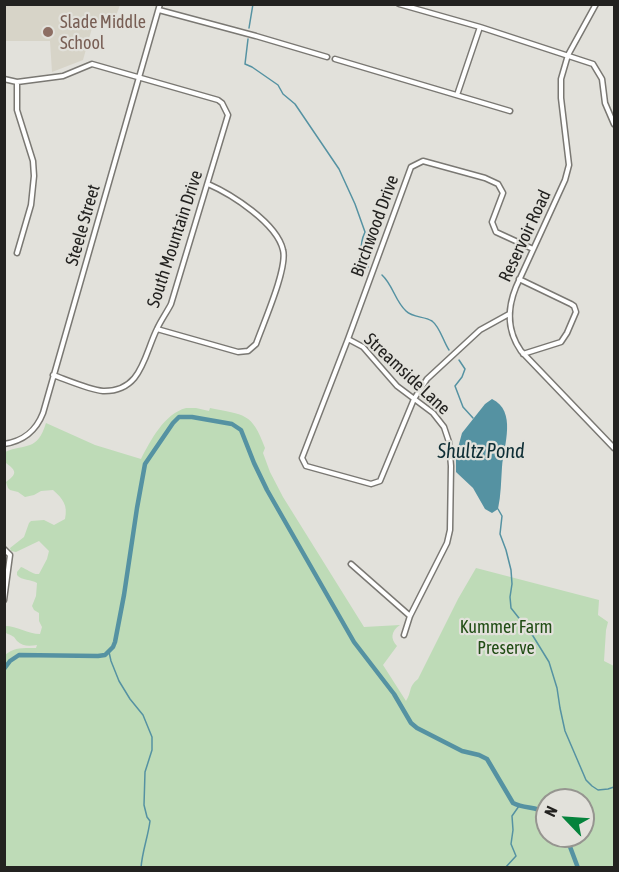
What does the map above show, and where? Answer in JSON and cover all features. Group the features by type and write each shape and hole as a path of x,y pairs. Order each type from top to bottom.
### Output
{"street":[{"name":"Steele Street","path":"4,444 15,442 31,433 43,412 160,4"},
{"path":"399,4 480,27 593,64 602,79 605,103 615,124"},
{"name":"Reservoir Road","path":"596,4 568,55 561,79 569,165 565,180 519,279 512,296 509,314 514,340 523,354 615,448"},
{"path":"159,10 327,57"},
{"path":"457,95 480,27"},
{"path":"335,59 510,111"},
{"path":"4,79 17,82 63,76 92,63 140,78"},
{"name":"South Mountain Drive","path":"53,375 101,391 123,387 141,371 157,329 171,304 208,184 228,115 225,108 218,100 140,78"},
{"path":"17,82 17,110 33,161 34,176 31,205 17,253"},
{"name":"Birchwood Drive","path":"414,399 380,481 370,484 306,466 302,458 411,167 423,161 485,178 498,184 504,193 492,222 496,232 533,249"},
{"path":"157,329 238,352 248,351 256,344 283,269 283,250 274,232 256,214 218,188 208,184"},
{"path":"519,279 571,304 576,312 561,342 523,354"},
{"path":"414,399 432,374 474,335 509,314"},
{"name":"Streamside Lane","path":"348,339 363,347 397,386 433,412 448,435 451,466 450,530 447,543 410,616 404,636"},
{"path":"4,549 10,555 4,600"},
{"path":"351,564 410,616"}],"shaded area":[{"name":"Slade Middle School","path":"4,5 120,5 113,24 94,21 83,60 52,72 50,41 5,41"}],"green space":[{"name":"Kummer Farm Preserve","path":"186,408 209,411 210,408 239,414 251,421 260,436 270,472 283,497 364,627 400,625 392,635 397,646 383,665 406,701 411,687 418,679 476,568 599,600 598,615 608,622 604,661 614,666 614,867 5,867 5,655 16,649 36,648 37,645 27,646 19,643 6,633 5,626 40,634 42,627 39,613 32,606 37,583 21,578 17,572 21,567 39,574 49,551 39,541 16,552 11,551 10,548 24,537 31,521 44,520 54,525 65,519 66,510 62,499 53,490 41,491 25,497 10,490 6,482 14,472 6,463 5,452 35,443 46,423 95,445 141,459 159,429 171,416"}],"water":[{"name":"Shultz Pond","path":"492,399 500,404 504,412 507,429 499,504 498,509 492,513 485,509 473,488 456,472 456,455 462,433 485,404"}],"waterway":[{"path":"249,28 253,4"},
{"path":"248,39 245,64 278,85 283,94 295,104 339,169 365,232 361,250 368,267"},
{"path":"382,275 406,311 412,315 429,319 435,324 449,350"},
{"path":"459,360 465,369 455,386 463,407 473,418"},
{"path":"4,669 19,655 98,656 105,655 113,647 124,595 145,464 179,417 232,424 241,430 267,490 354,642 394,694 411,723 462,751 487,759 513,803 535,808"},
{"path":"498,509 502,516 500,534 511,570 511,608 533,636 549,662 557,688 565,731 586,780 598,790 614,787"},
{"path":"109,652 119,681 143,715 152,737 152,750 145,772 144,805 150,821 141,868"},
{"path":"505,868 516,856 511,844 512,816 519,806"},
{"path":"570,848 578,868"}],"place":[{"name":"Slade Middle School","path":"48,32"}]}
